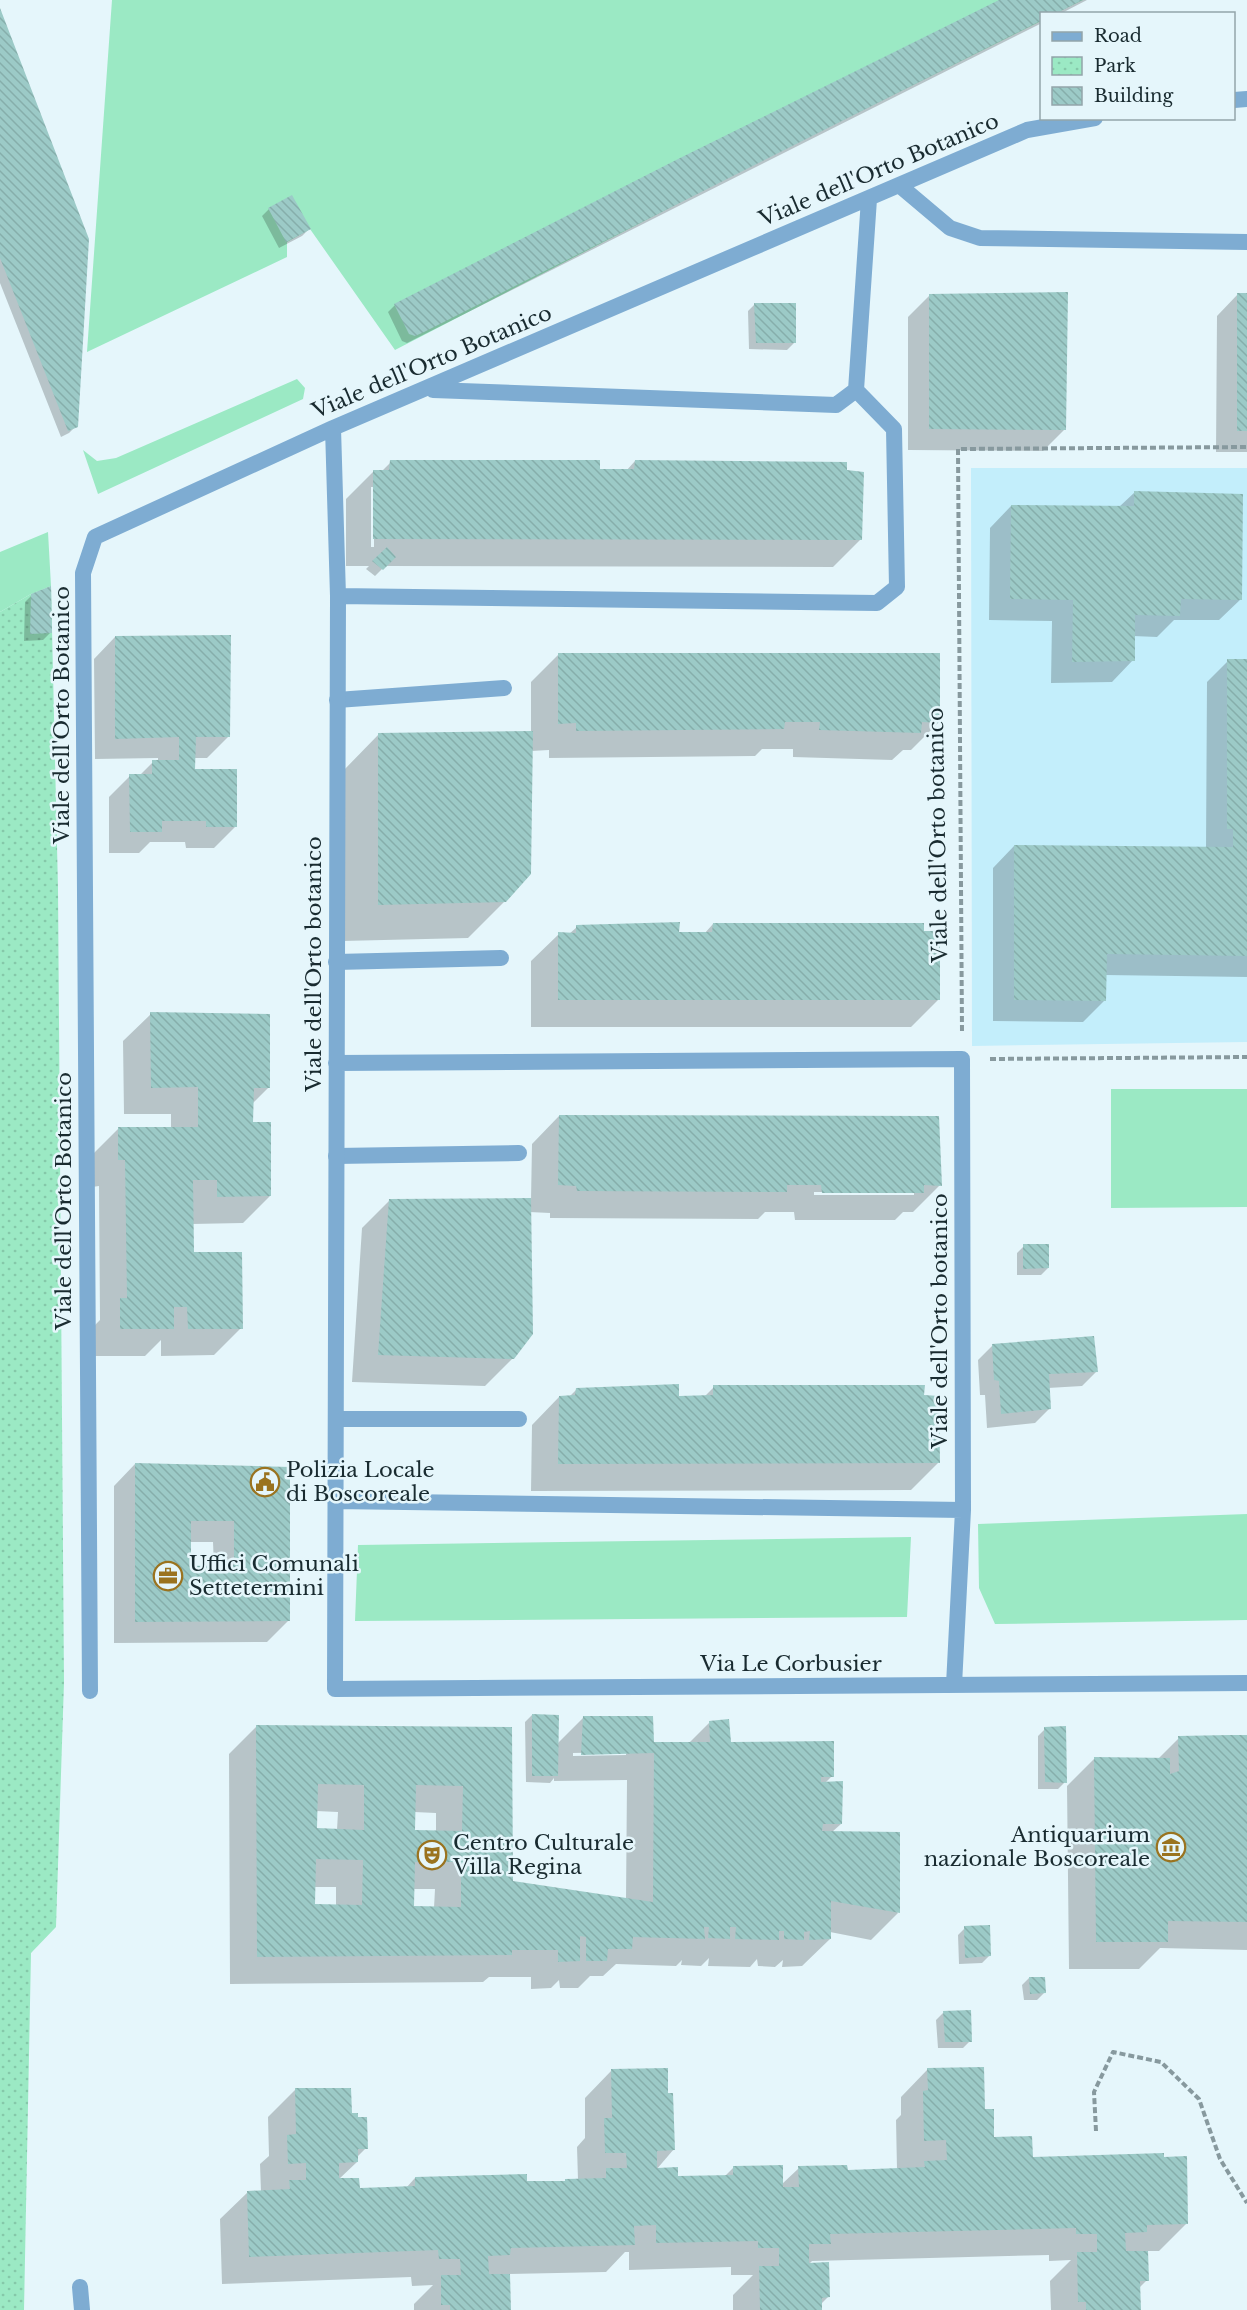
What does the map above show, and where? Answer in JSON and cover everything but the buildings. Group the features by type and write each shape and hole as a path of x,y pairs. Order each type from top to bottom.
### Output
{"street":[{"name":"Viale dell'Orto Botanico","path":"90,1691 83,573 95,537 333,428 1027,130 1084,120"},
{"path":"899,185 950,228 980,238 1247,242"},
{"path":"338,596 877,603 897,587 894,429 856,390 868,199"},
{"path":"426,390 836,405 856,390"},
{"name":"Viale dell'Orto botanico","path":"333,428 338,596 335,1689"},
{"path":"337,700 504,688"},
{"path":"336,962 501,958"},
{"path":"336,1063 962,1059"},
{"name":"Viale dell'Orto botanico","path":"954,1685 963,1510 962,1059"},
{"path":"336,1156 519,1153"},
{"path":"336,1419 519,1419"},
{"path":"335,1501 963,1510"},
{"name":"Via Le Corbusier","path":"335,1689 1247,1683"},
{"path":"80,2287 82,2310"}],"path":[{"name":"Viale dell'Orto botanico","path":"962,1059 958,740 958,448 1247,447"},
{"path":"962,1059 1247,1057"},
{"path":"1096,2130 1094,2092 1113,2052 1161,2062 1199,2099 1220,2159 1247,2203"}],"shaded area":[{"path":"971,468 1247,468 1247,1042 972,1046"}],"green space":[{"path":"112,0 1083,0 1058,12 1040,12 1040,22 727,178 395,350 310,229 287,242 287,257 87,352"},
{"path":"297,379 305,388 303,399 98,494 83,450 97,461 116,458"},
{"path":"48,532 51,586 31,594 0,612 0,552"},
{"path":"51,586 58,889 64,1682 56,1927 31,1953 24,2310 0,2310 0,612 31,594"},
{"path":"1111,1089 1247,1089 1247,1207 1111,1208"},
{"path":"1247,1514 1247,1620 995,1624 979,1588 978,1524"},
{"path":"911,1537 907,1617 355,1621 358,1545"}],"place":[{"name":"Polizia Locale di Boscoreale","path":"265,1482"},
{"name":"Uffici Comunali Settetermini","path":"168,1576"},
{"name":"Antiquarium nazionale Boscoreale","path":"1171,1847"},
{"name":"Centro Culturale Villa Regina","path":"432,1855"}]}
